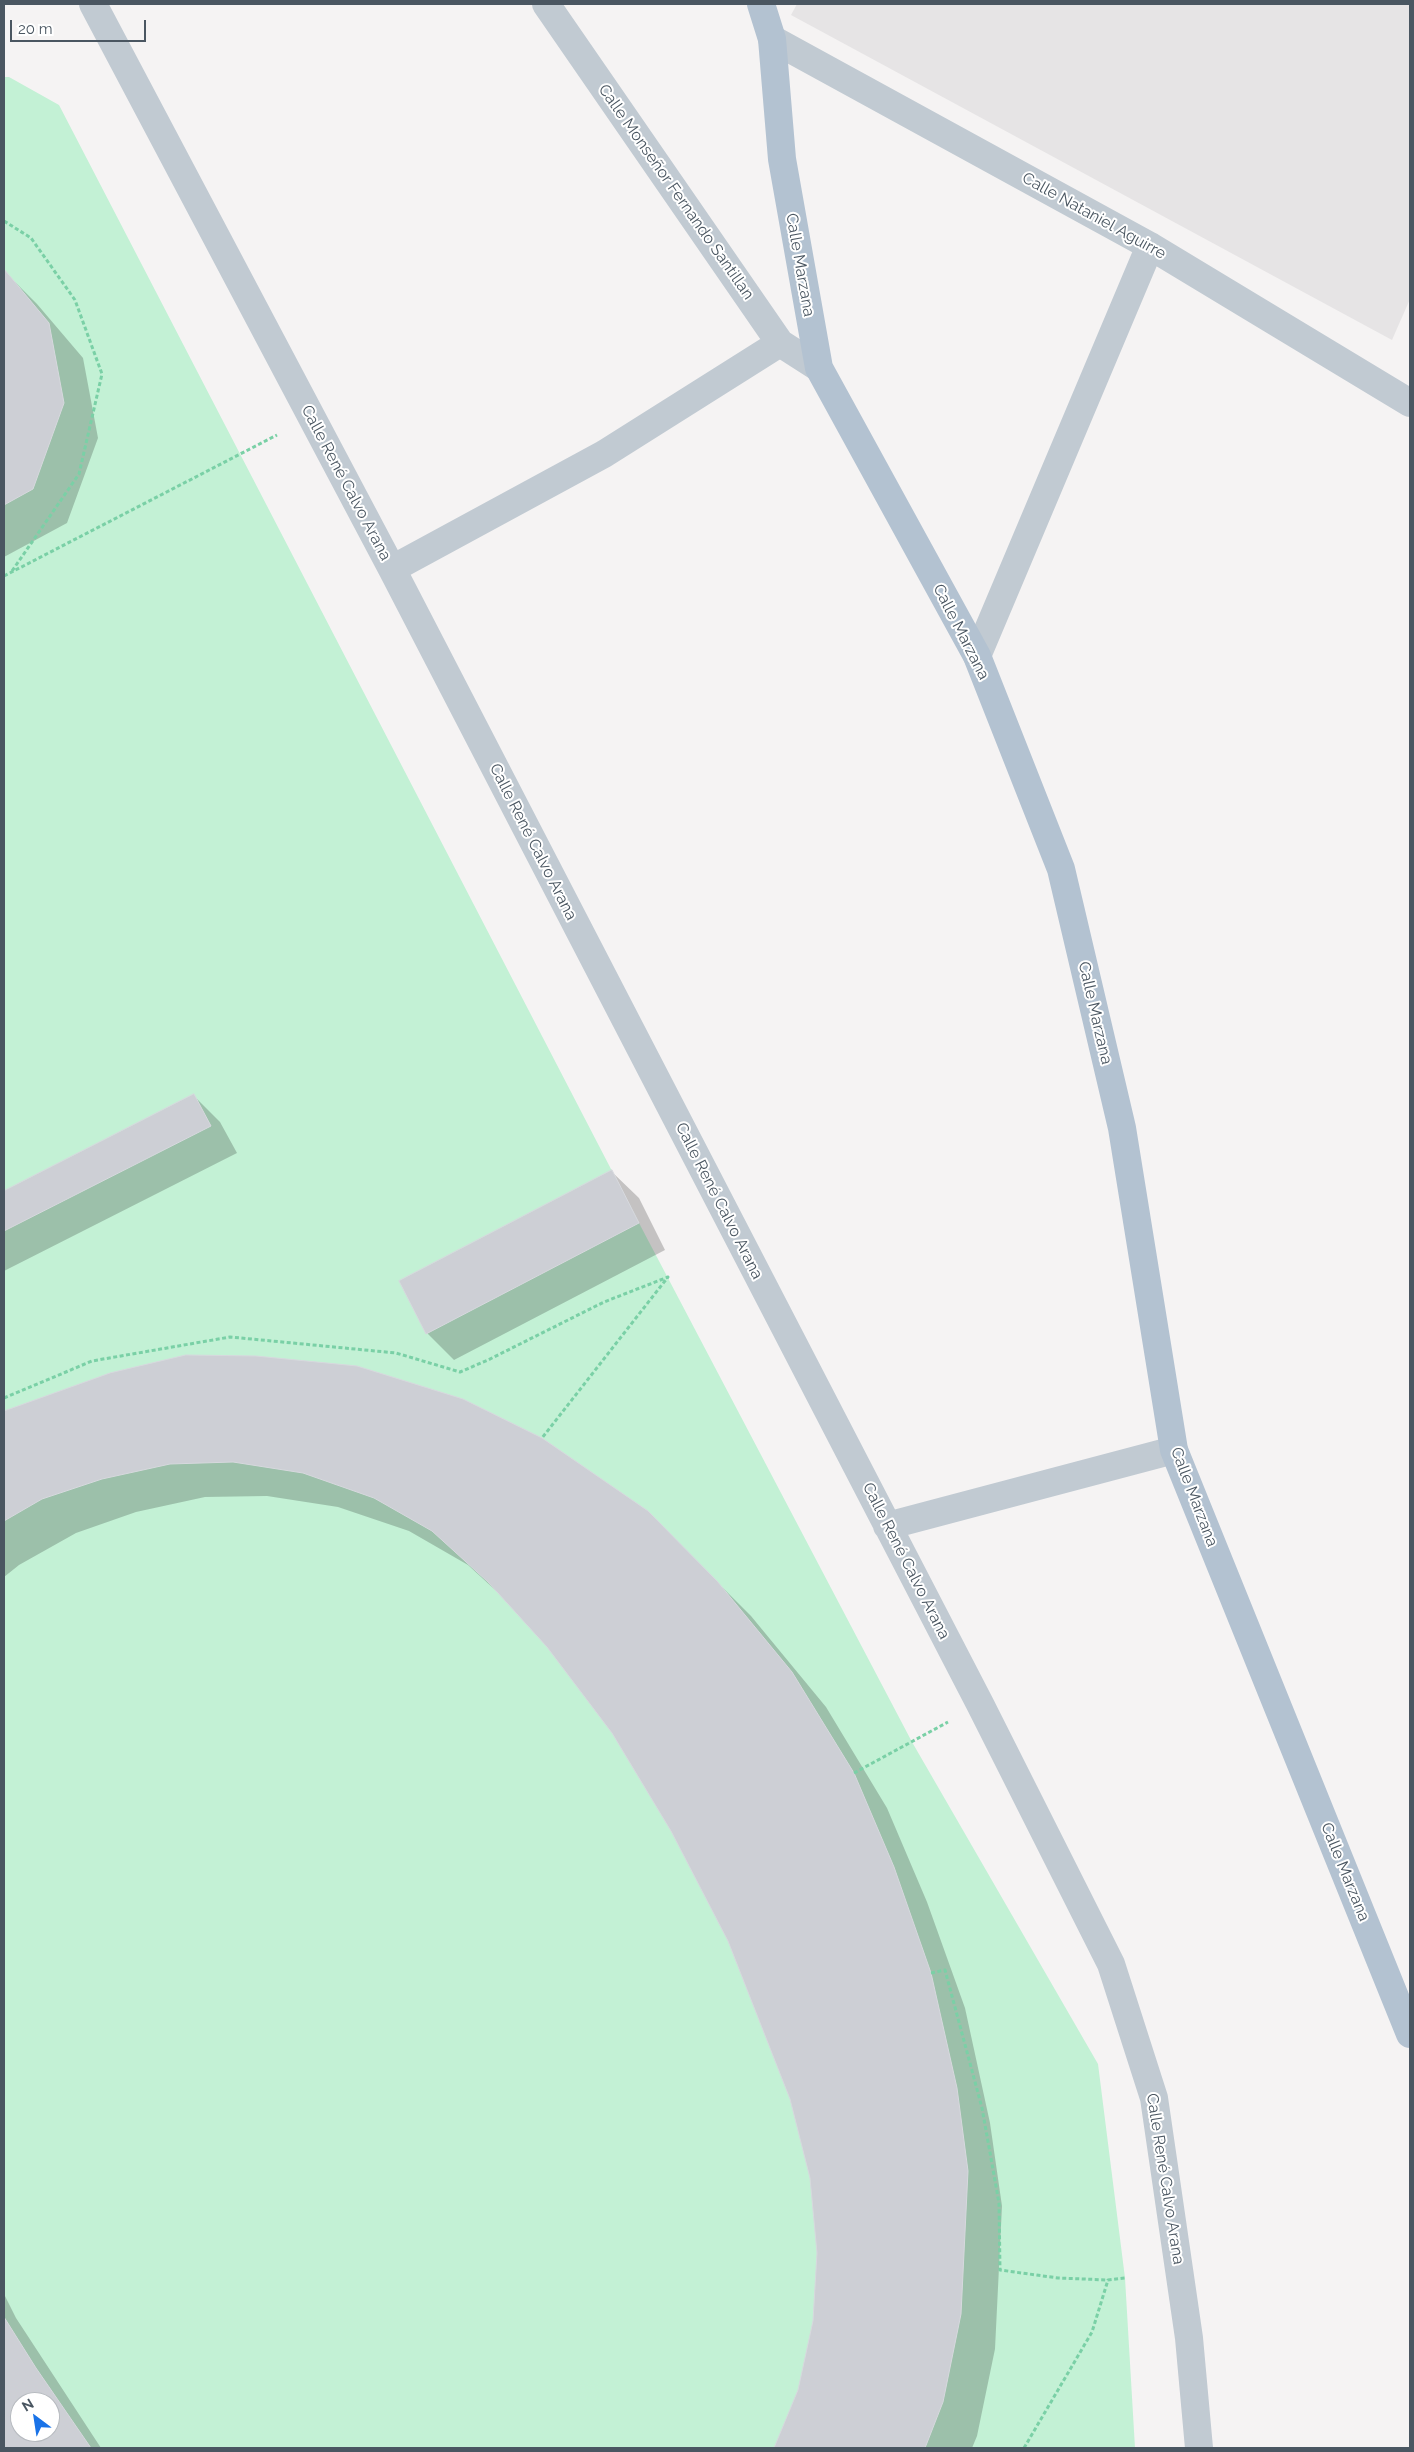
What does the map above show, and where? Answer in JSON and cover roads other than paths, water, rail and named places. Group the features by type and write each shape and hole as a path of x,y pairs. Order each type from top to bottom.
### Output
{"main road":[{"name":"Calle Marzana","path":"761,4 772,38 782,159 819,368 977,656 1061,869 1122,1128 1174,1450 1410,2034"}],"street":[{"name":"Calle René Calvo Arana","path":"93,4 392,570 980,1704 1111,1964 1154,2098 1189,2338 1199,2448"},
{"name":"Calle Monseñor Fernando Santillan","path":"546,4 780,343 819,368"},
{"name":"Calle Nataniel Aguirre","path":"772,38 1150,246 1410,403"},
{"path":"977,656 1150,246"},
{"path":"392,570 604,454 780,343"},
{"path":"887,1526 1174,1450"}]}
